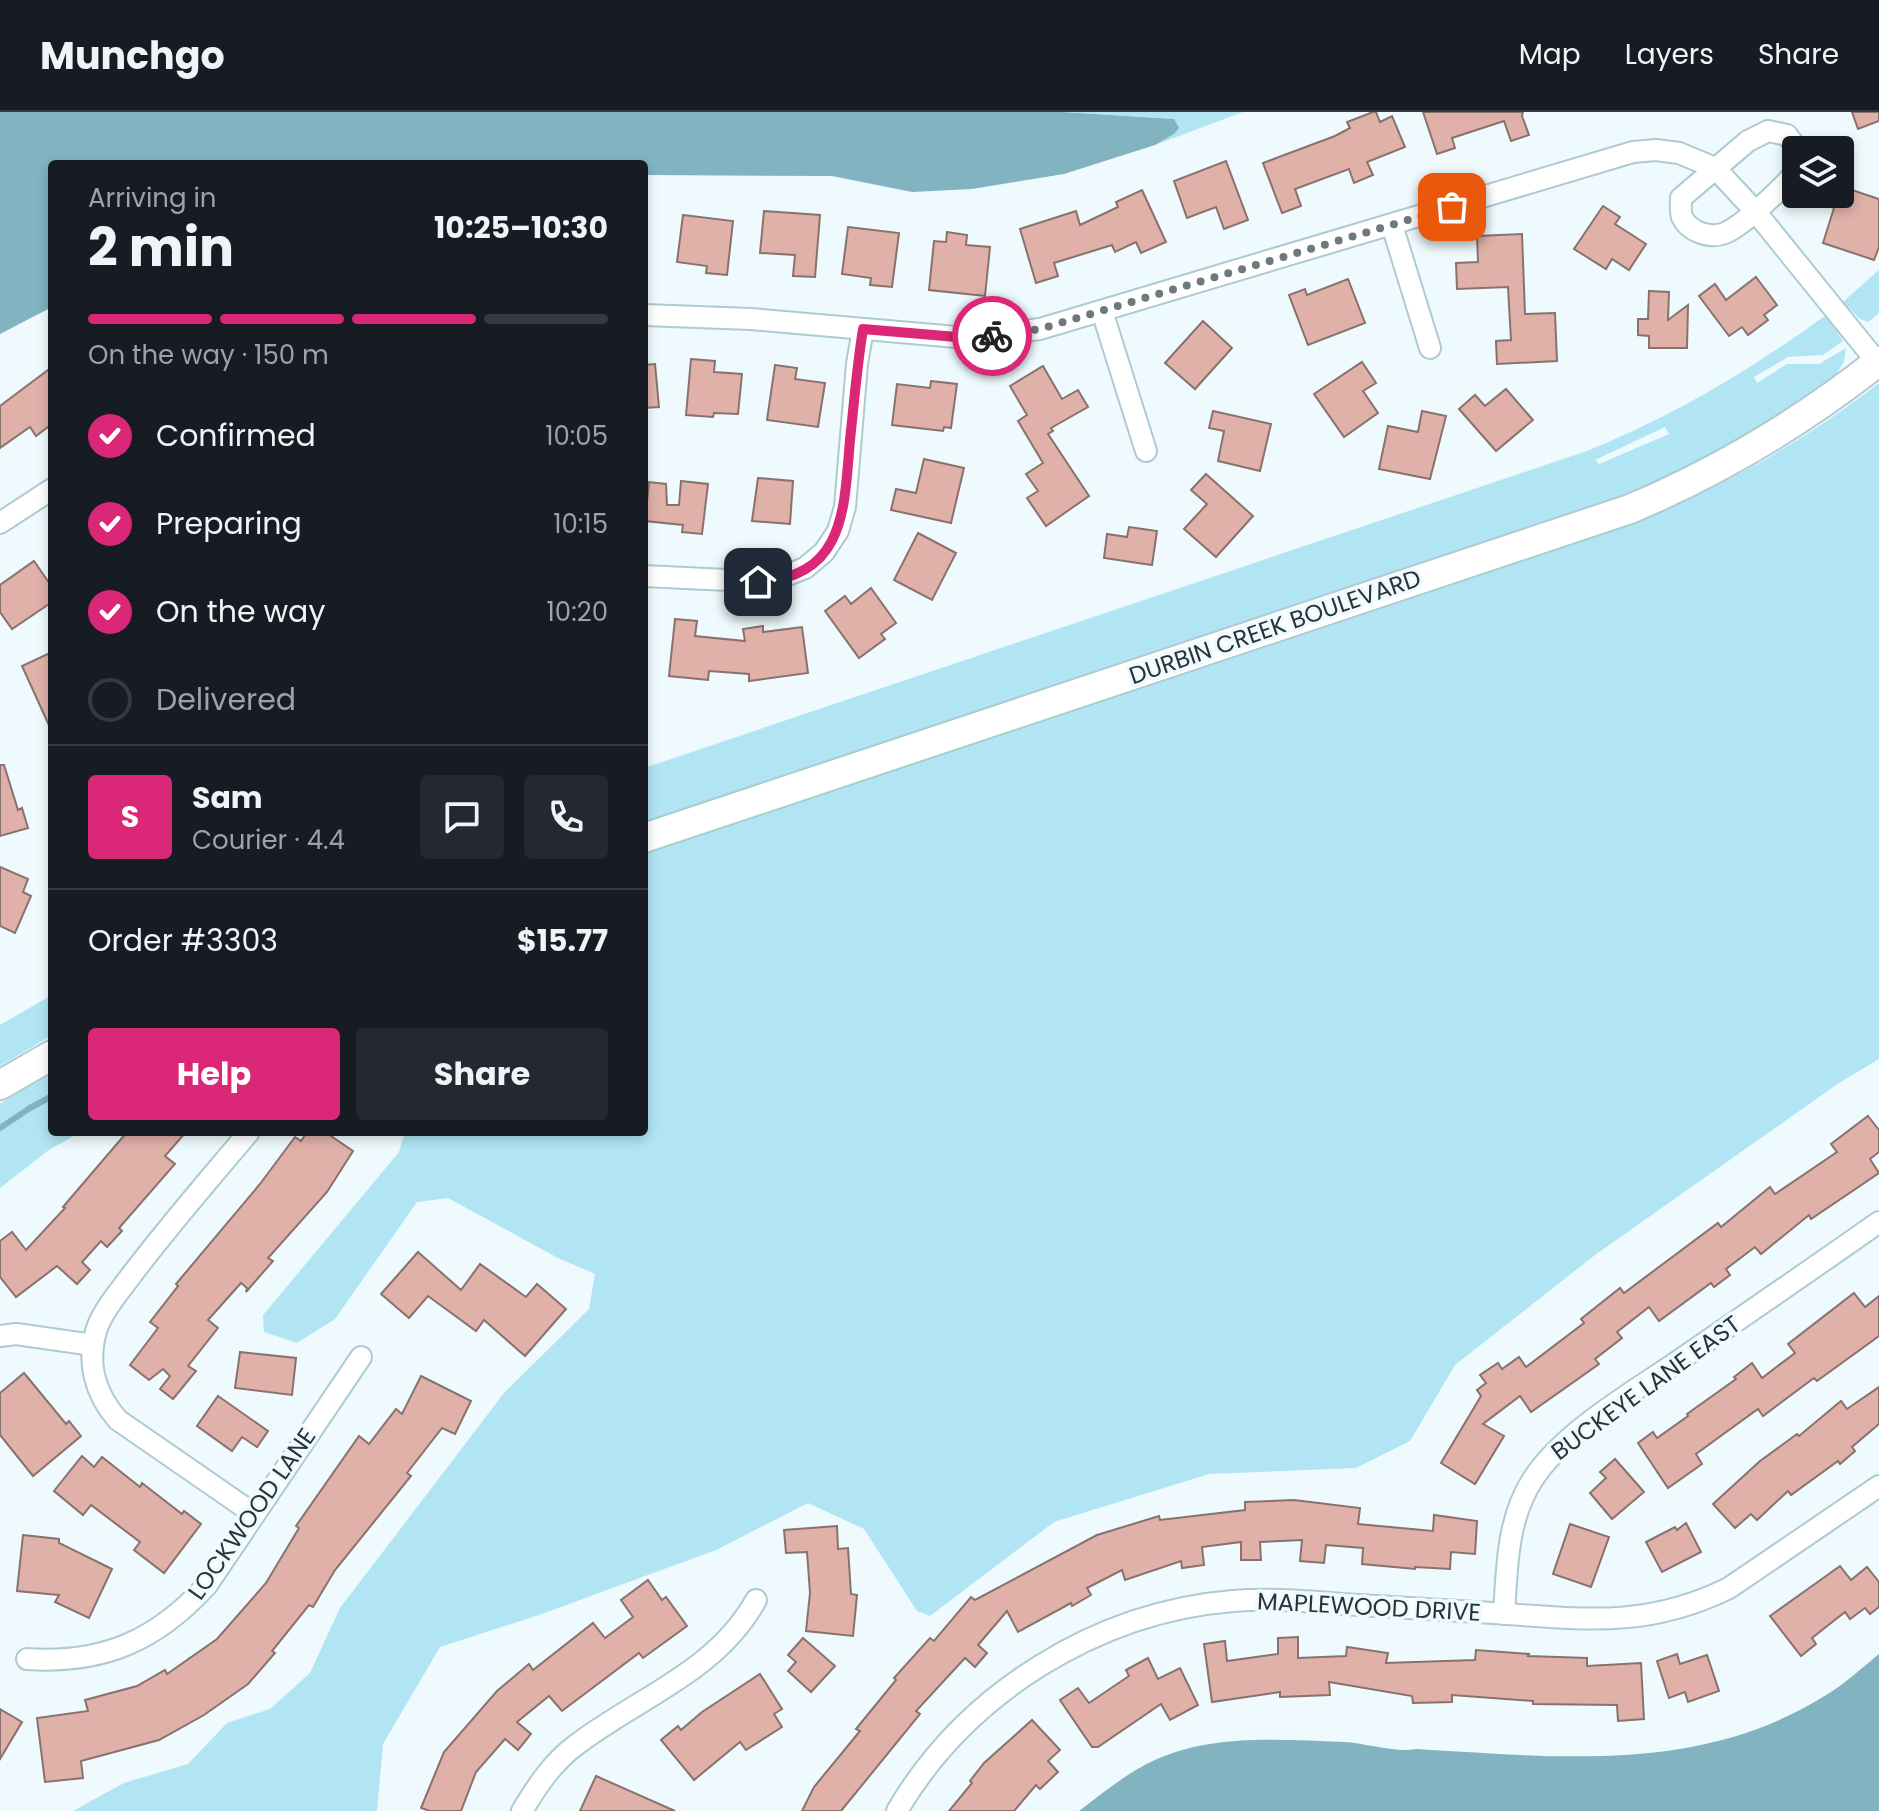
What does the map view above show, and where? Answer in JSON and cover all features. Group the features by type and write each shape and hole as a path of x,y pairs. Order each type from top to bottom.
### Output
{"street":[{"path":"1782,189 1724,233 1704,235 1692,229 1681,216 1681,198 1748,141 1768,131 1788,136"},
{"path":"648,315 751,319 982,337 1040,329 1633,152 1656,150 1679,153 1715,168 1755,211 1878,362"},
{"path":"1392,225 1430,348"},
{"path":"1102,311 1146,451"},
{"path":"648,576 770,582 805,568 824,552 838,531 845,507 857,364 863,329"},
{"name":"DURBIN CREEK BOULEVARD","path":"648,837 1630,509 1692,482 1775,436 1878,362"},
{"path":"0,523 48,492"},
{"path":"0,1085 48,1057"},
{"path":"246,1136 102,1315 93,1345 92,1364 97,1389 118,1420 254,1514"},
{"name":"BUCKEYE LANE EAST","path":"1504,1614 1512,1528 1520,1504 1547,1460 1565,1441 1879,1222"},
{"path":"0,1336 16,1334 93,1345"},
{"name":"LOCKWOOD LANE","path":"27,1659 85,1658 130,1644 165,1625 188,1607 207,1585 361,1357"},
{"name":"MAPLEWOOD DRIVE","path":"897,1811 929,1765 996,1696 1065,1651 1143,1618 1193,1605 1277,1600 1624,1619 1678,1609 1729,1588 1879,1486"},
{"path":"522,1811 553,1766 575,1746 710,1657 732,1637 756,1600"}],"shaded area":[{"path":"0,112 1062,112 1174,119 1179,128 1155,145 1064,174 972,189 912,192 832,176 648,175 648,160 48,160 48,309 0,334"},
{"path":"1062,112 1243,112 1155,145 1174,134 1174,119"},
{"path":"1879,270 1879,313 1868,322 1860,319 1843,302"},
{"path":"1826,315 1843,341 1823,355 1788,357 1754,377 1757,383 1787,364 1819,364 1846,348 1844,362 1833,379 1769,424 1695,466 1604,506 648,826 648,767 1587,451 1681,407 1740,373","holes":["1665,427 1669,434 1599,464 1595,460"]},
{"path":"1879,383 1879,1059 1839,1083 1595,1255 1455,1365 1410,1441 1356,1468 1209,1474 1054,1522 930,1616 917,1611 864,1529 808,1503 716,1550 539,1615 440,1647 383,1744 377,1811 73,1811 124,1783 188,1764 227,1723 270,1709 310,1673 340,1608 504,1393 589,1309 595,1274 558,1258 448,1198 417,1202 335,1319 297,1343 264,1332 263,1315 399,1152 404,1136 648,1136 648,851 1190,668 1630,525 1696,496 1759,463"},
{"path":"48,997 48,1037 0,1066 0,1025"},
{"path":"48,1074 48,1136 74,1136 49,1150 0,1188 0,1104"},
{"path":"1879,1654 1879,1811 1079,1811 1125,1777 1155,1760 1178,1751 1224,1742 1344,1742 1400,1750 1577,1756 1630,1755 1681,1749 1732,1737 1782,1719 1831,1692"}],"building":[{"path":"1376,112 1380,122 1392,116 1405,147 1367,162 1373,175 1354,183 1349,169 1295,189 1301,206 1282,213 1263,163 1335,136 1350,128 1347,122"},
{"path":"1423,112 1523,112 1529,135 1511,141 1504,121 1452,138 1455,148 1437,154"},
{"path":"1852,112 1879,112 1879,121 1858,129"},
{"path":"1226,161 1248,220 1224,229 1216,207 1187,218 1174,181"},
{"path":"1142,190 1166,242 1141,253 1136,242 1115,252 1112,245 1054,263 1058,276 1036,283 1020,229 1076,211 1080,225 1118,207 1116,202"},
{"path":"1854,191 1879,199 1879,247 1874,260 1823,243 1834,208 1854,208"},
{"path":"1603,206 1620,217 1615,224 1646,244 1629,270 1612,259 1606,269 1574,249"},
{"path":"764,211 820,215 815,277 793,276 795,255 760,253"},
{"path":"683,215 733,221 727,275 706,273 707,266 677,262"},
{"path":"848,227 899,233 892,287 870,285 871,278 842,274"},
{"path":"947,232 967,235 966,245 990,247 985,296 929,290 934,241 946,242"},
{"path":"1522,234 1525,314 1555,313 1557,361 1497,364 1496,341 1511,340 1508,287 1457,289 1456,263 1478,262 1477,236"},
{"path":"1756,277 1777,305 1764,315 1768,320 1748,335 1742,327 1729,336 1699,296 1715,284 1726,300"},
{"path":"1348,279 1365,323 1308,345 1289,295 1305,289 1307,295"},
{"path":"1649,291 1669,292 1668,320 1688,305 1687,348 1649,348 1649,336 1638,335 1638,319 1648,319"},
{"path":"1203,321 1232,348 1195,389 1165,363"},
{"path":"691,359 715,361 714,372 742,374 738,414 714,413 713,417 686,415"},
{"path":"1362,362 1376,383 1363,391 1378,413 1344,437 1314,394"},
{"path":"655,364 659,407 648,408 648,365"},
{"path":"775,365 797,368 795,379 825,383 818,427 767,420"},
{"path":"1043,366 1062,399 1078,390 1088,407 1051,428 1053,431 1048,434 1089,496 1046,526 1027,498 1038,491 1026,474 1043,463 1018,421 1027,415 1010,386"},
{"path":"48,370 48,427 36,436 30,427 0,448 0,406"},
{"path":"931,381 957,384 951,428 944,427 943,431 892,425 897,384 930,388"},
{"path":"1506,389 1533,420 1496,451 1459,409 1475,395 1485,406"},
{"path":"1213,411 1271,424 1260,471 1218,461 1224,431 1209,428"},
{"path":"1422,411 1446,416 1430,479 1379,469 1388,426 1418,432"},
{"path":"924,459 964,468 951,523 891,510 896,489 916,493"},
{"path":"1206,474 1253,516 1216,557 1184,529 1207,504 1191,490"},
{"path":"758,478 793,481 790,524 752,521"},
{"path":"681,481 708,484 702,534 682,532 683,525 648,521 649,482 666,484 667,505 679,505"},
{"path":"1129,527 1157,531 1152,565 1104,558 1107,534 1127,537"},
{"path":"918,533 956,553 932,600 894,580"},
{"path":"34,561 48,581 48,605 12,629 0,612 0,585"},
{"path":"871,588 896,623 881,634 885,639 859,658 825,611 845,596 851,604"},
{"path":"675,619 697,621 695,636 745,641 743,629 763,626 763,632 802,627 808,673 749,681 749,674 709,671 708,680 669,676"},
{"path":"48,654 48,723 22,666"},
{"path":"0,765 4,765 18,810 22,808 28,828 0,836"},
{"path":"0,867 28,879 23,892 31,896 15,933 0,926"},
{"path":"1868,1116 1879,1130 1879,1152 1870,1159 1879,1173 1811,1219 1809,1215 1761,1254 1755,1247 1726,1269 1730,1275 1714,1287 1711,1283 1659,1321 1649,1307 1617,1332 1622,1338 1595,1359 1599,1364 1531,1412 1520,1396 1483,1424 1504,1436 1475,1484 1441,1463 1481,1396 1477,1390 1486,1383 1480,1375 1498,1363 1502,1369 1519,1357 1526,1367 1584,1323 1581,1319 1620,1288 1624,1293 1718,1223 1721,1227 1770,1187 1775,1194 1837,1152 1831,1144"},
{"path":"124,1136 182,1136 165,1156 175,1164 119,1228 122,1231 107,1247 101,1241 82,1262 90,1270 77,1284 57,1266 16,1297 0,1277 0,1241 12,1232 26,1250"},
{"path":"304,1136 331,1136 353,1151 327,1192 268,1258 273,1261 246,1292 247,1288 241,1283 208,1320 218,1328 188,1366 196,1371 173,1399 160,1389 170,1376 163,1369 149,1380 130,1365 158,1328 150,1322 178,1286 176,1284 295,1137 301,1141"},
{"path":"418,1252 461,1290 480,1264 526,1297 537,1284 566,1309 525,1356 484,1320 476,1331 428,1296 409,1318 381,1294"},
{"path":"1854,1293 1865,1307 1879,1296 1879,1336 1763,1416 1758,1409 1696,1454 1702,1464 1668,1488 1638,1443 1653,1432 1657,1438 1736,1379 1734,1377 1752,1363 1762,1378 1795,1353 1788,1344"},
{"path":"240,1352 296,1358 292,1395 235,1388"},
{"path":"24,1373 66,1424 69,1421 81,1436 33,1476 0,1435 0,1393"},
{"path":"421,1376 471,1401 455,1434 442,1428 407,1473 411,1476 335,1570 313,1607 309,1605 272,1651 275,1653 248,1684 204,1715 159,1740 81,1761 83,1778 45,1782 37,1718 88,1711 85,1700 137,1686 165,1670 167,1674 217,1639 266,1583 299,1528 296,1526 359,1436 369,1444 396,1409 402,1414"},
{"path":"1879,1387 1879,1424 1852,1447 1855,1451 1840,1464 1838,1461 1791,1495 1788,1491 1757,1520 1751,1514 1735,1528 1713,1504 1760,1461 1797,1434 1799,1436 1841,1401 1847,1409"},
{"path":"218,1396 268,1431 257,1447 242,1437 232,1451 197,1426"},
{"path":"82,1456 94,1467 102,1457 140,1487 142,1483 182,1514 184,1511 201,1524 164,1573 134,1550 140,1542 91,1505 83,1515 54,1491"},
{"path":"1615,1459 1644,1492 1612,1519 1590,1493 1606,1478 1600,1472"},
{"path":"1294,1500 1360,1508 1358,1524 1433,1531 1434,1515 1477,1521 1475,1554 1451,1552 1450,1569 1415,1569 1362,1564 1363,1548 1326,1545 1324,1563 1300,1561 1302,1540 1260,1542 1261,1560 1241,1560 1241,1542 1202,1547 1204,1565 1182,1568 1181,1561 1125,1580 1122,1570 1087,1588 1091,1595 1018,1632 1007,1611 978,1645 987,1653 975,1667 965,1658 916,1711 920,1714 841,1811 802,1811 814,1787 860,1731 856,1729 896,1680 894,1678 930,1638 934,1641 971,1597 975,1600 1097,1535 1159,1516 1160,1520 1245,1510 1245,1502"},
{"path":"1686,1523 1701,1552 1662,1572 1646,1542 1675,1527 1677,1530"},
{"path":"1570,1524 1609,1537 1591,1587 1553,1574"},
{"path":"837,1526 838,1549 848,1548 851,1594 857,1595 853,1636 806,1631 810,1593 807,1552 786,1553 784,1530"},
{"path":"23,1535 59,1539 59,1543 112,1569 89,1618 55,1602 59,1595 17,1591"},
{"path":"1840,1566 1851,1580 1867,1567 1879,1582 1879,1607 1870,1614 1865,1608 1850,1619 1845,1612 1812,1638 1816,1644 1801,1656 1770,1616"},
{"path":"648,1580 662,1600 666,1597 687,1626 643,1658 639,1653 562,1711 549,1696 517,1722 531,1734 518,1750 505,1739 476,1772 461,1811 421,1808 444,1752 497,1691 529,1664 533,1670 593,1623 605,1638 633,1617 621,1600"},
{"path":"1298,1637 1298,1658 1346,1656 1347,1647 1388,1653 1386,1663 1475,1660 1476,1650 1587,1658 1587,1666 1641,1663 1644,1719 1618,1721 1617,1705 1533,1704 1533,1701 1452,1695 1452,1702 1413,1703 1412,1696 1329,1682 1330,1695 1280,1697 1280,1692 1212,1702 1204,1644 1225,1641 1227,1661 1278,1654 1278,1638"},
{"path":"803,1638 835,1666 811,1692 788,1671 796,1662 788,1655"},
{"path":"1677,1654 1680,1664 1707,1655 1719,1691 1688,1702 1685,1692 1669,1698 1657,1661"},
{"path":"1148,1658 1158,1679 1180,1668 1198,1705 1170,1720 1161,1704 1098,1747 1092,1747 1060,1700 1078,1688 1089,1703 1129,1676 1126,1670"},
{"path":"760,1674 782,1709 774,1714 782,1727 746,1750 740,1742 694,1780 661,1740 678,1726 681,1730 702,1712"},
{"path":"0,1709 22,1722 0,1759"},
{"path":"1032,1720 1060,1750 1048,1761 1058,1772 1040,1789 1036,1785 1014,1811 949,1811 984,1763"},
{"path":"596,1776 675,1811 580,1811"}],"waterway":[{"path":"0,1128 48,1098"}],"way so far":[{"path":"992,336 1040,329 1452,207"}],"route":[{"path":"758,582 783,579 805,568 824,552 838,531 845,507 857,364 863,329 968,338 992,336"}]}
